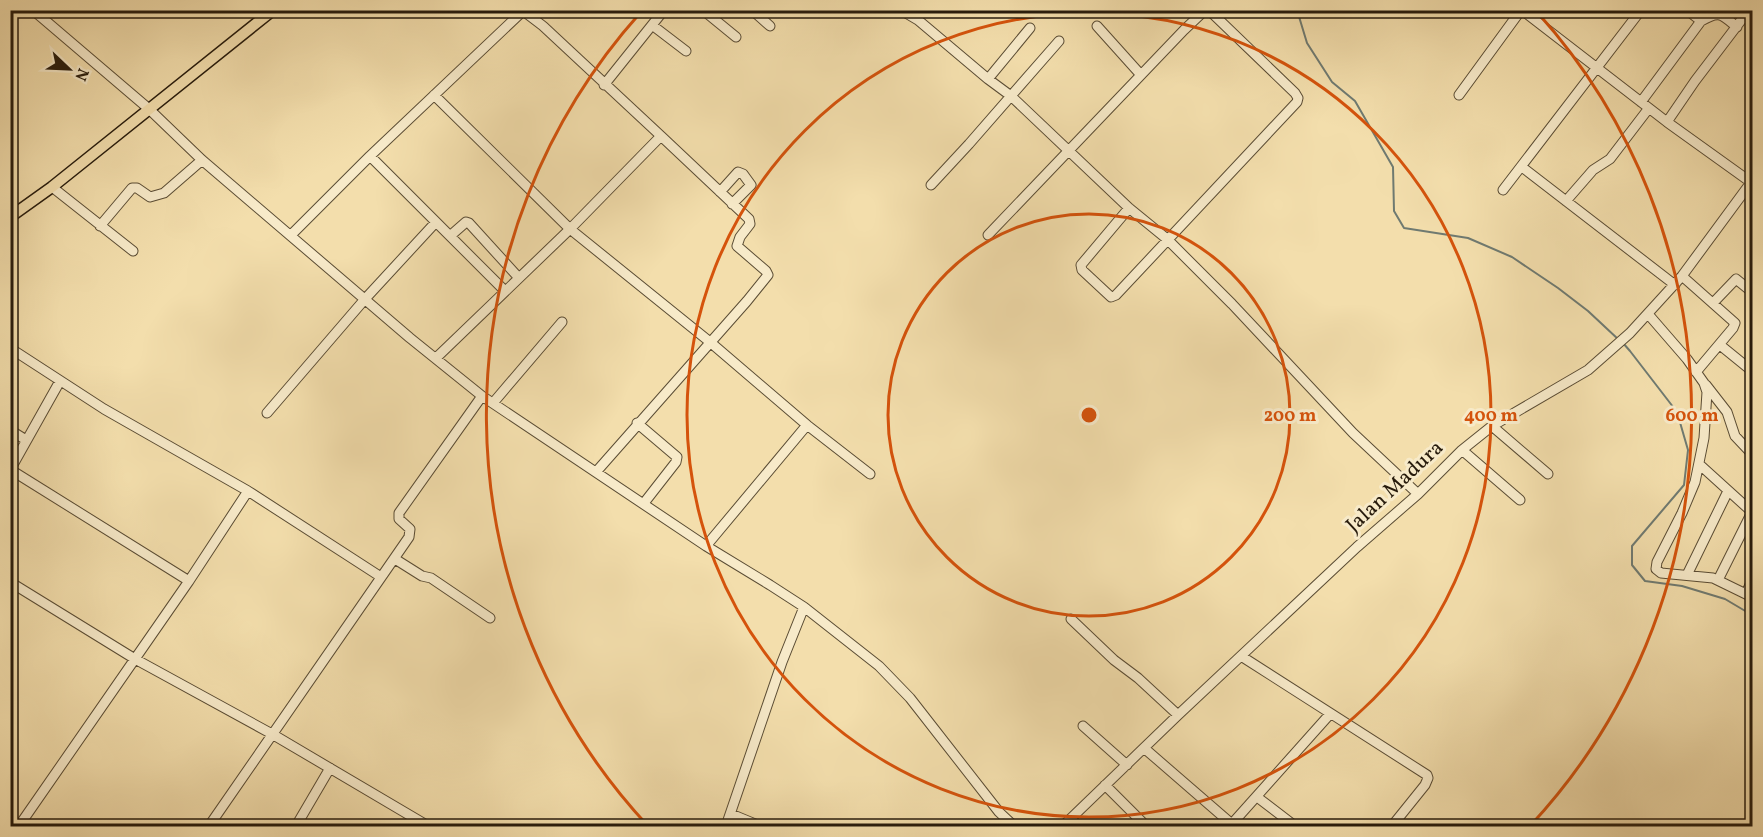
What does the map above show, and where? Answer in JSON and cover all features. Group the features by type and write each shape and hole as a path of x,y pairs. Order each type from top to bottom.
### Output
{"main road":[{"path":"12,215 52,187 271,11"}],"street":[{"path":"33,10 149,109 202,160 482,396 706,546 804,607 879,666 910,698 999,812 1014,826"},
{"path":"604,84 664,10"},
{"path":"752,10 770,26"},
{"path":"901,10 918,20 1011,96 1129,208 1167,239 1232,304 1345,425 1418,494"},
{"path":"1459,96 1521,10 1667,122 1752,182"},
{"path":"1503,190 1641,10"},
{"path":"1687,10 1701,21"},
{"path":"1667,122 1749,10"},
{"path":"291,235 370,156 524,11 543,26 751,222 737,240 737,246 768,275 596,472"},
{"path":"988,235 1204,11 1212,13 1295,93 1298,98 1297,102 1116,295 1110,296 1082,270 1081,265 1129,208"},
{"path":"711,13 736,37"},
{"path":"1566,201 1593,170 1610,159 1701,21 1714,13 1721,14 1737,27"},
{"path":"652,25 686,51"},
{"path":"1097,26 1141,75"},
{"path":"988,79 1030,27"},
{"path":"931,185 1059,41"},
{"path":"434,95 570,229 710,342 807,425 870,474"},
{"path":"436,358 570,229 660,136"},
{"path":"370,156 505,291"},
{"path":"100,226 132,188 137,188 149,196 164,193 202,160"},
{"path":"1522,167 1675,285"},
{"path":"720,192 738,172 743,174 751,182 750,185 732,204"},
{"name":"Jalan Madura","path":"1063,826 1240,656 1350,553 1418,494 1462,450 1492,426 1588,370 1630,333 1675,285 1752,182"},
{"path":"52,187 134,251"},
{"path":"267,413 365,299 436,222"},
{"path":"450,236 463,224 469,223 519,278"},
{"path":"1682,276 1735,323 1696,372"},
{"path":"1713,303 1736,279 1752,292"},
{"path":"1648,314 1715,394 1727,412 1735,436 1752,454"},
{"path":"493,403 562,322"},
{"path":"1719,345 1752,371"},
{"path":"10,348 60,381 248,491 381,578"},
{"path":"60,381 11,470 189,581"},
{"path":"1704,383 1707,393 1707,417 1699,464 1690,495 1656,566 1661,573 1718,580 1749,595 1752,580"},
{"path":"209,826 395,559 410,534 409,527 399,519 399,513 482,396"},
{"path":"638,423 677,457 644,503"},
{"path":"706,546 807,425"},
{"path":"1492,426 1548,474"},
{"path":"10,430 27,440"},
{"path":"1462,450 1520,500"},
{"path":"1699,464 1752,512 1718,580"},
{"path":"19,826 189,581 248,491"},
{"path":"1687,575 1728,491"},
{"path":"395,559 422,576 431,578 489,618"},
{"path":"10,582 135,659 272,734 428,826"},
{"path":"726,826 782,662 804,607"},
{"path":"1071,619 1114,660 1138,678 1178,715"},
{"path":"1240,656 1427,775 1425,785 1392,826"},
{"path":"1144,748 1232,826 1329,714"},
{"path":"1083,726 1126,765"},
{"path":"299,825 330,768"},
{"path":"1105,785 1146,826"},
{"path":"1257,797 1295,826"},
{"path":"731,814 760,826"}],"waterway":[{"path":"1297,10 1307,43 1332,82 1355,101 1393,167 1394,211 1404,228 1468,238 1512,257 1588,311 1619,340"},
{"path":"1623,343 1677,412 1688,450 1684,485 1632,546 1632,565 1645,581 1682,586 1725,599 1752,615"}]}
